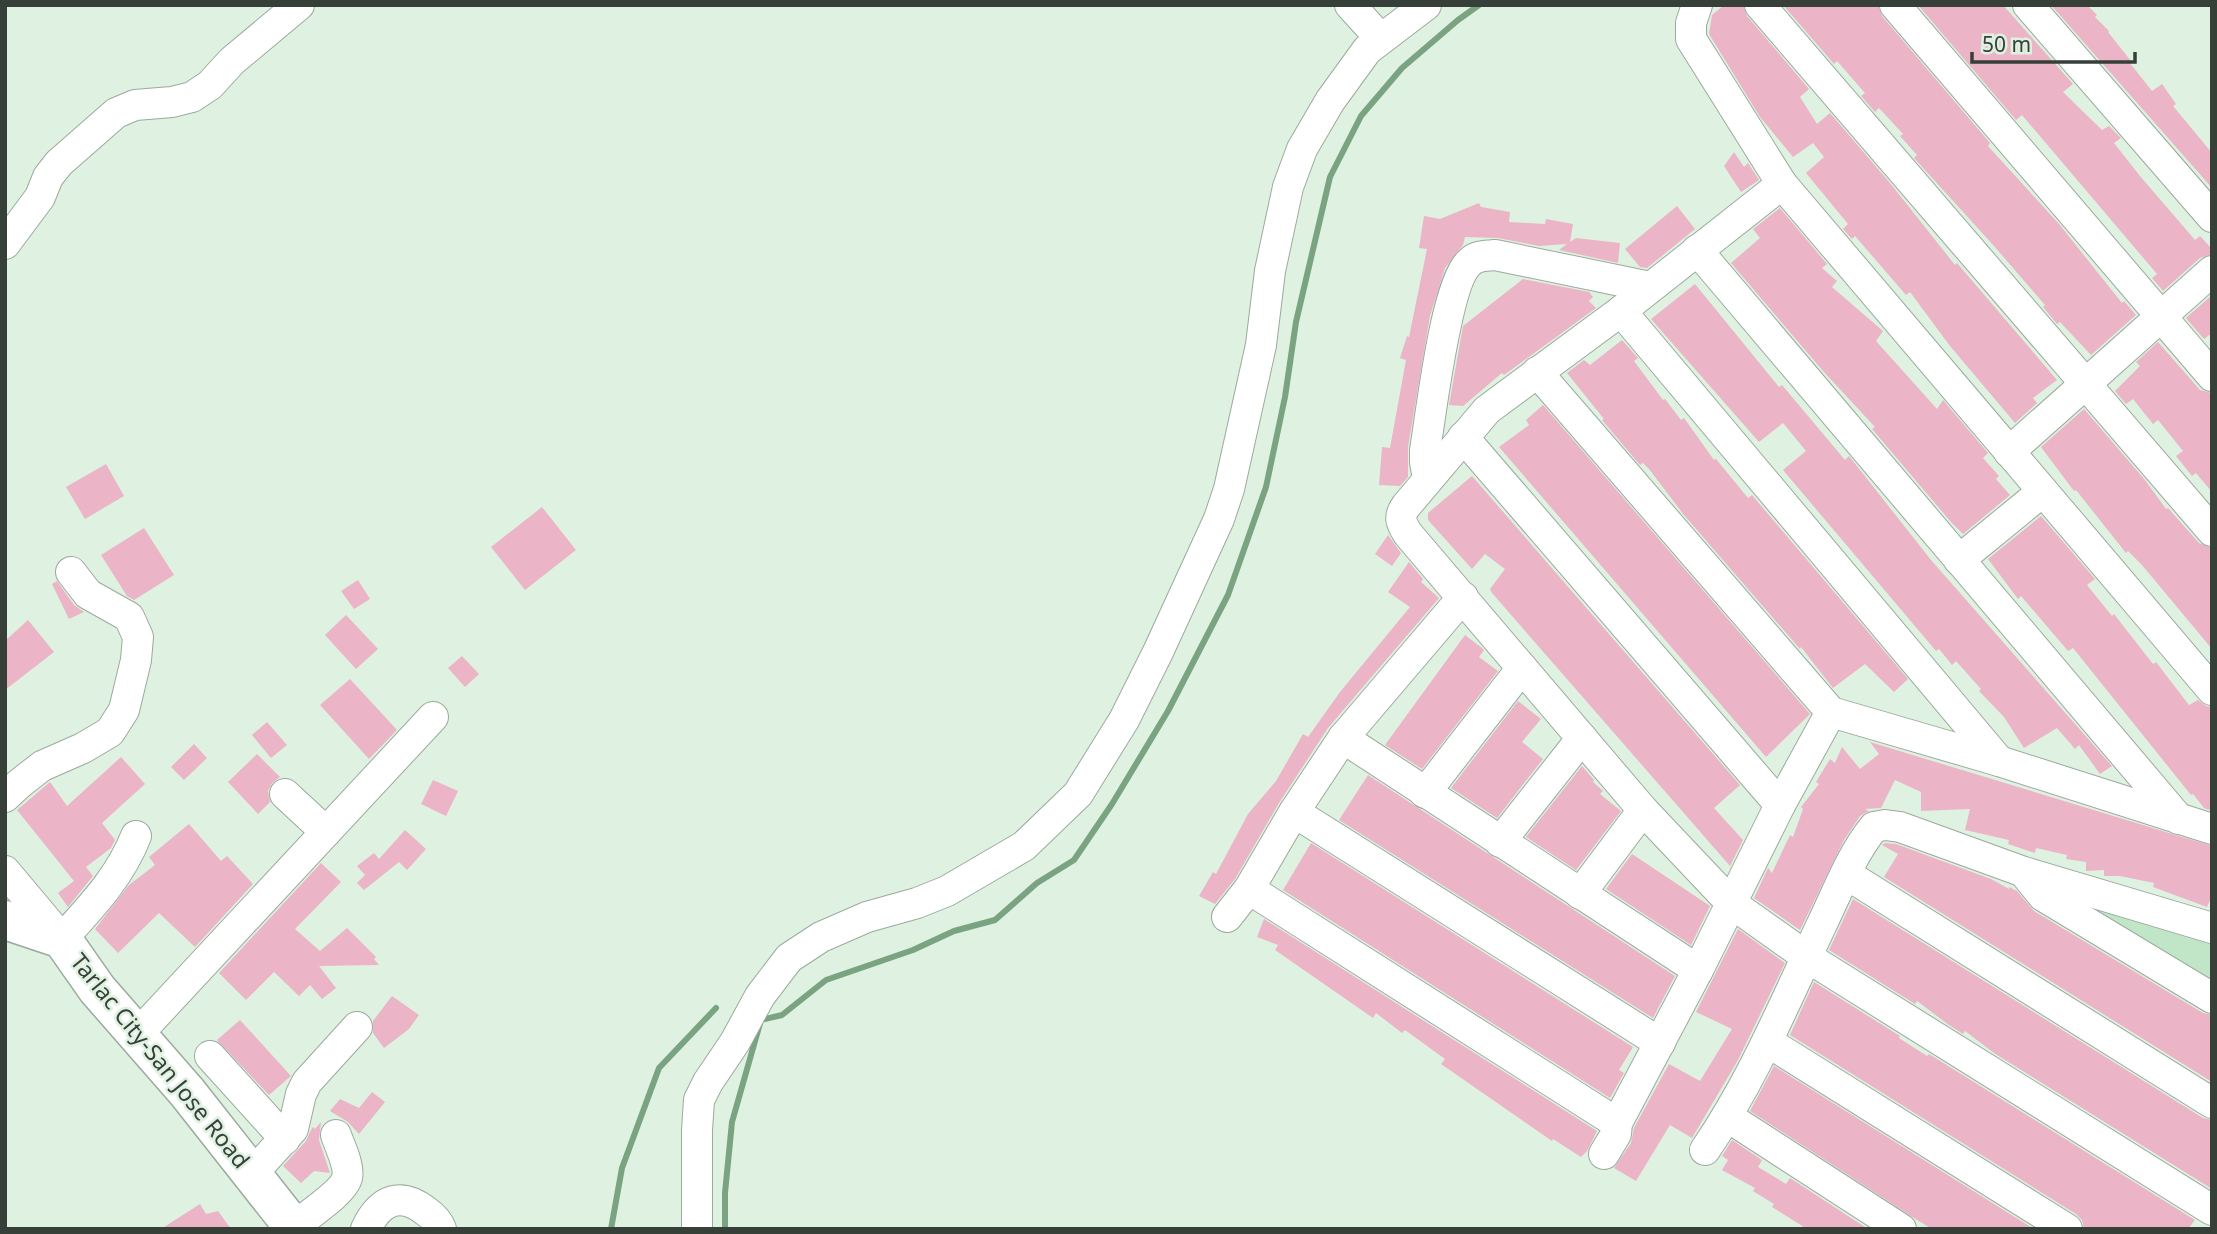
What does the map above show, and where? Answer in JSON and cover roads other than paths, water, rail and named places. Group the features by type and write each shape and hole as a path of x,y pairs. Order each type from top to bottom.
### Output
{"main road":[{"name":"Tarlac City-San Jose Road","path":"5,920 62,939 97,989 187,1092 295,1228"}],"street":[{"path":"5,244 40,197 48,177 59,163 116,113 135,105 172,102 192,97 210,85 242,52 299,5"},
{"path":"1350,5 1381,39"},
{"path":"697,1229 699,1100 760,996 789,958 821,937 867,917 917,903 947,891 1024,846 1078,794 1124,720 1219,519 1229,489 1261,345 1270,271 1280,223 1288,187 1302,149 1355,65 1381,39 1426,5"},
{"path":"1697,5 1691,23 1691,39 1782,184 2212,690"},
{"path":"1760,5 2212,531"},
{"path":"1895,5 2212,376"},
{"path":"2028,5 2212,217"},
{"path":"1782,184 1620,311 1487,410 1402,512 1401,522 1408,534 1643,810 1731,903 1807,957 2212,1210"},
{"path":"1697,250 2179,819"},
{"path":"1428,479 1425,450 1438,369 1454,294 1469,262 1480,256 1495,255 1650,287"},
{"path":"2009,452 2212,271"},
{"path":"1620,311 1999,761"},
{"path":"1537,372 1831,712 1999,761 2212,829"},
{"path":"1463,437 1780,805"},
{"path":"1959,559 2042,492"},
{"path":"5,797 42,766 83,748 110,732 124,710 136,660 138,637 129,617 88,594 71,572"},
{"path":"1227,917 1249,889 1294,812 1343,738 1463,597"},
{"path":"1425,793 1522,668"},
{"path":"1604,1154 1616,1134 1617,1123 1698,970 1780,805 1831,712"},
{"path":"136,1036 433,717"},
{"path":"1343,738 1698,970"},
{"path":"1500,842 1582,738"},
{"path":"285,794 326,832"},
{"path":"1580,894 1643,810"},
{"path":"1294,812 1660,1043"},
{"path":"1705,1150 1728,1117 1768,1042 1846,874 1865,838 1874,827 1900,827 2024,872 2212,928"},
{"path":"5,871 62,939 101,896 128,857 136,836"},
{"path":"2024,872 2043,895 2212,998"},
{"path":"1846,874 2212,1102"},
{"path":"1249,889 1617,1123"},
{"path":"252,1174 293,1129 301,1094 307,1082 357,1027"},
{"path":"1768,1042 2067,1229"},
{"path":"210,1056 285,1139"},
{"path":"1728,1117 1901,1229"},
{"path":"295,1228 341,1188 347,1178 336,1135"},
{"path":"366,1229 379,1209 401,1199 415,1202 438,1221 442,1229"}],"waterway":[{"path":"725,1229 725,1193 732,1122 761,1020 782,1015 826,980 913,950 954,931 995,920 1037,883 1074,860 1112,804 1168,711 1228,595 1266,487 1285,397 1296,322 1330,177 1361,116 1402,68 1479,5"},
{"path":"611,1229 622,1168 659,1068 716,1008"}]}
